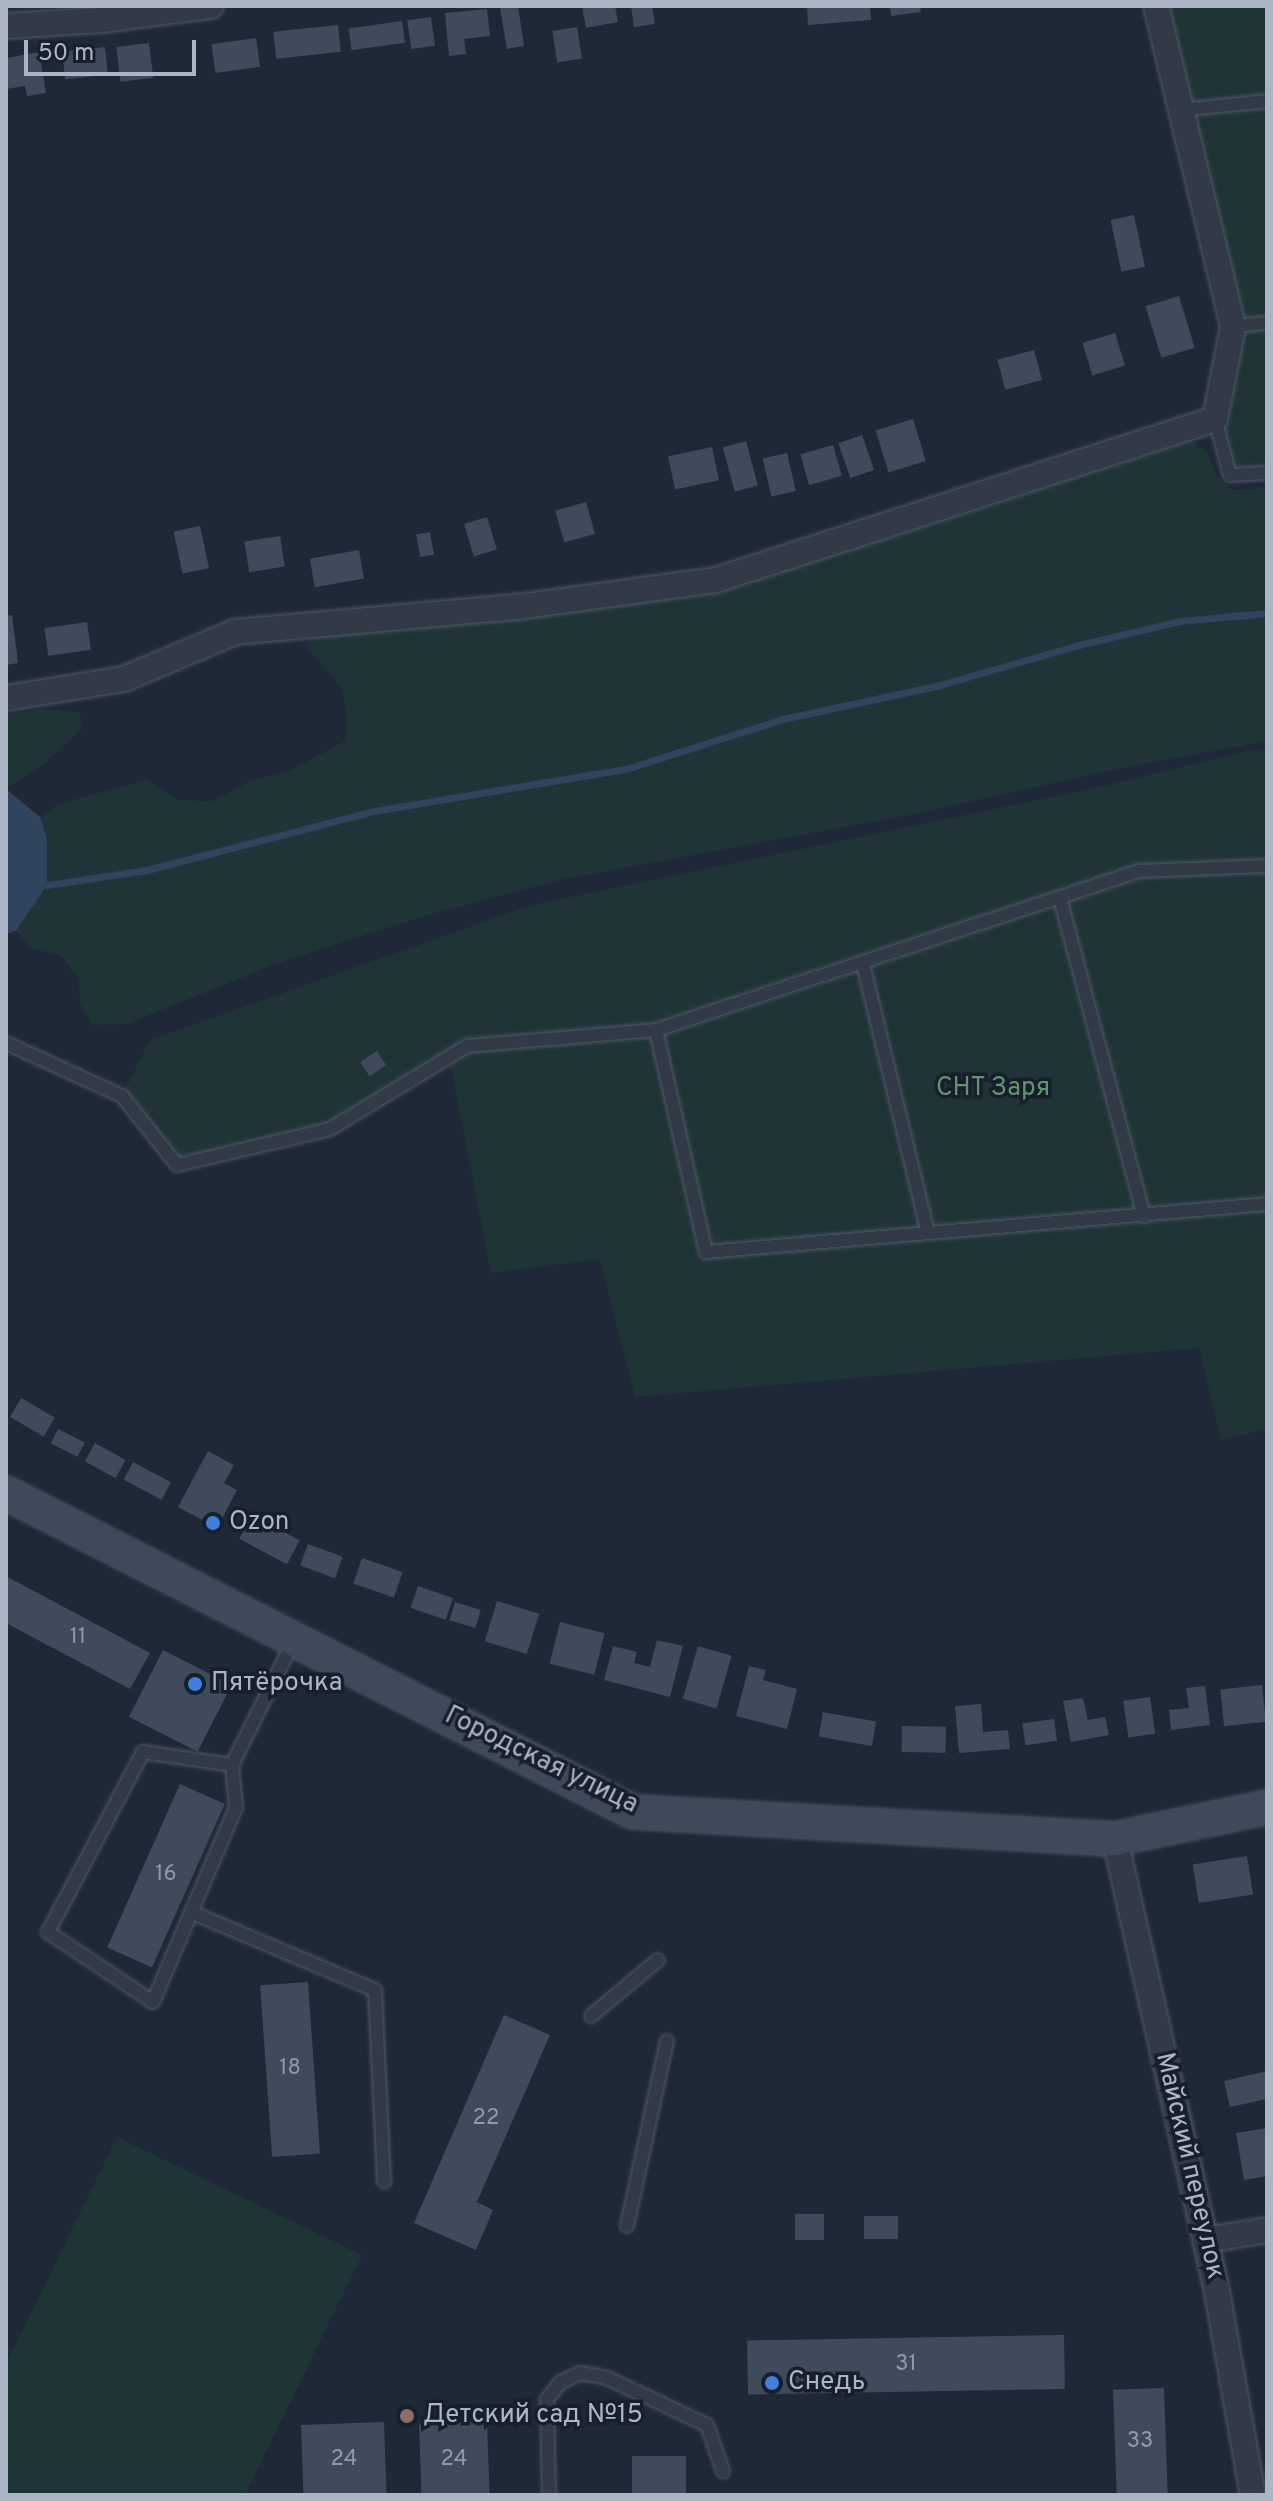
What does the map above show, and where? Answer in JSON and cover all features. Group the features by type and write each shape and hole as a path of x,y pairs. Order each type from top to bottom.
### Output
{"street":[{"path":"6,26 101,20 211,6"},
{"path":"6,698 124,679 235,632 517,607 716,580 1215,419 1233,326 1156,6"},
{"name":"Городская улица","path":"6,1493 633,1812 1115,1839 1267,1807"},
{"name":"Майский переулок","path":"1115,1839 1206,2240 1253,2495"},
{"path":"1206,2240 1267,2230"}],"lane":[{"path":"1179,110 1267,101"},
{"path":"1233,326 1267,323"},
{"path":"1215,419 1230,475 1267,473"},
{"path":"6,1043 122,1096 177,1165 330,1129 467,1046 656,1030 1139,871 1267,866"},
{"path":"1060,898 1144,1216"},
{"path":"863,964 928,1232"},
{"path":"656,1030 706,1252 1267,1204"},
{"path":"232,1765 143,1752 48,1932 153,2002 236,1807 232,1765 294,1640"},
{"path":"191,1912 375,1990 384,2182"},
{"path":"591,2016 658,1960"},
{"path":"627,2226 667,2041"},
{"path":"549,2495 547,2399 561,2382 580,2373 607,2378 707,2425 723,2471"}],"green space":[{"path":"1156,6 1267,6 1267,473 1230,475 1215,419 1233,326"},
{"path":"1192,440 1208,454 1216,475 1232,490 1267,488 1267,741 1122,768 915,814 564,879 424,916 275,964 127,1024 93,1025 80,1004 79,980 61,956 31,948 16,931 47,885 47,839 40,817 58,804 147,780 177,800 212,801 251,781 291,770 345,741 347,717 342,688 305,645 321,633 720,591"},
{"path":"42,709 80,712 82,728 44,764 6,789 6,715"},
{"name":"СНТ Заря","path":"1267,750 1267,1429 1221,1440 1199,1348 635,1397 600,1259 491,1273 449,1057 330,1129 177,1165 122,1096 150,1040 532,905 1095,788 1248,751"},
{"path":"117,2137 362,2255 245,2495 6,2495 6,2364"}],"water":[{"path":"6,789 40,817 47,839 47,885 16,931 6,934"}],"building":[{"path":"518,6 524,46 507,49 500,8"},
{"path":"582,6 615,6 618,22 586,28"},
{"path":"631,6 652,6 655,24 634,27"},
{"path":"807,6 870,6 871,20 808,25"},
{"path":"890,6 920,6 921,12 891,16"},
{"path":"487,9 490,36 464,39 466,54 449,56 445,13"},
{"path":"431,17 435,46 411,49 407,20"},
{"path":"402,21 405,43 352,50 349,29"},
{"path":"338,25 341,52 276,59 273,32"},
{"path":"577,27 582,59 557,63 552,31"},
{"path":"256,38 260,67 215,73 211,44"},
{"path":"149,43 153,78 121,82 116,47"},
{"path":"105,47 108,75 65,79 62,51"},
{"path":"39,52 46,93 27,96 25,86 6,89 6,58"},
{"path":"1134,215 1145,267 1122,272 1111,220"},
{"path":"1179,296 1195,348 1161,358 1146,306"},
{"path":"1115,333 1125,366 1092,375 1082,343"},
{"path":"1034,350 1042,380 1005,390 997,360"},
{"path":"913,419 926,461 889,472 876,430"},
{"path":"862,435 874,470 850,478 838,443"},
{"path":"746,441 758,485 735,492 723,447"},
{"path":"833,445 842,476 809,485 800,454"},
{"path":"712,447 719,480 675,490 668,456"},
{"path":"787,453 796,491 771,497 763,459"},
{"path":"586,502 595,534 564,543 555,511"},
{"path":"487,517 497,550 474,557 464,524"},
{"path":"200,526 209,568 183,574 174,532"},
{"path":"430,532 434,555 420,557 416,534"},
{"path":"280,536 285,567 249,572 244,542"},
{"path":"359,550 364,579 315,587 310,559"},
{"path":"12,615 18,663 6,665 6,616"},
{"path":"87,622 91,650 48,656 44,628"},
{"path":"377,1051 386,1065 369,1076 360,1062"},
{"path":"21,1398 55,1418 44,1437 10,1417"},
{"path":"58,1429 85,1443 77,1457 51,1443"},
{"path":"95,1443 126,1460 115,1478 85,1461"},
{"path":"208,1451 234,1465 224,1483 237,1490 217,1528 178,1507"},
{"path":"133,1462 171,1482 162,1500 124,1480"},
{"path":"252,1515 300,1540 287,1564 239,1539"},
{"path":"308,1544 343,1557 335,1578 300,1566"},
{"path":"362,1558 403,1572 394,1598 353,1584"},
{"path":"6,1576 150,1653 130,1689 6,1623"},
{"path":"418,1586 453,1598 445,1620 411,1608"},
{"path":"497,1601 539,1614 527,1654 485,1641"},
{"path":"455,1602 481,1610 475,1628 449,1620"},
{"path":"560,1622 605,1633 594,1675 550,1664"},
{"path":"657,1640 683,1646 670,1697 604,1680 613,1646 637,1652 634,1663 650,1667"},
{"path":"698,1646 732,1656 716,1709 683,1699"},
{"path":"163,1650 232,1685 198,1752 129,1717"},
{"path":"749,1666 766,1670 763,1680 797,1689 787,1729 736,1716"},
{"path":"1262,1685 1266,1722 1224,1726 1220,1689"},
{"path":"1205,1686 1210,1725 1171,1730 1169,1710 1189,1708 1186,1688"},
{"path":"1150,1697 1155,1734 1128,1737 1123,1701"},
{"path":"1083,1698 1088,1720 1105,1717 1109,1735 1071,1742 1063,1701"},
{"path":"981,1704 983,1732 1008,1730 1010,1749 959,1753 955,1706"},
{"path":"823,1712 876,1721 872,1746 819,1737"},
{"path":"1054,1719 1057,1741 1025,1745 1022,1723"},
{"path":"902,1726 946,1727 946,1753 902,1752"},
{"path":"180,1784 225,1804 152,1967 107,1948"},
{"path":"1247,1856 1253,1895 1199,1903 1193,1865"},
{"path":"308,1982 320,2154 272,2157 260,1985"},
{"path":"504,2015 550,2035 477,2202 493,2210 476,2250 414,2223"},
{"path":"1267,2071 1267,2099 1230,2107 1224,2081"},
{"path":"1267,2128 1267,2176 1244,2180 1236,2133"},
{"path":"795,2214 824,2214 824,2240 795,2240"},
{"path":"864,2216 898,2216 898,2239 864,2239"},
{"path":"1064,2335 1065,2389 748,2395 747,2341"},
{"path":"1164,2388 1168,2495 1117,2495 1113,2390"},
{"path":"384,2422 387,2495 303,2495 301,2425"},
{"path":"487,2422 490,2495 422,2495 419,2424"},
{"path":"632,2456 686,2456 686,2495 632,2495"}],"waterway":[{"path":"47,885 147,870 374,811 626,769 783,719 940,685 1079,645 1180,621 1267,613"}],"place":[{"name":"Ozon","path":"213,1523"},
{"name":"Пятёрочка","path":"195,1684"},
{"name":"Снедь","path":"772,2383"},
{"name":"Детский сад №15","path":"407,2416"}]}
